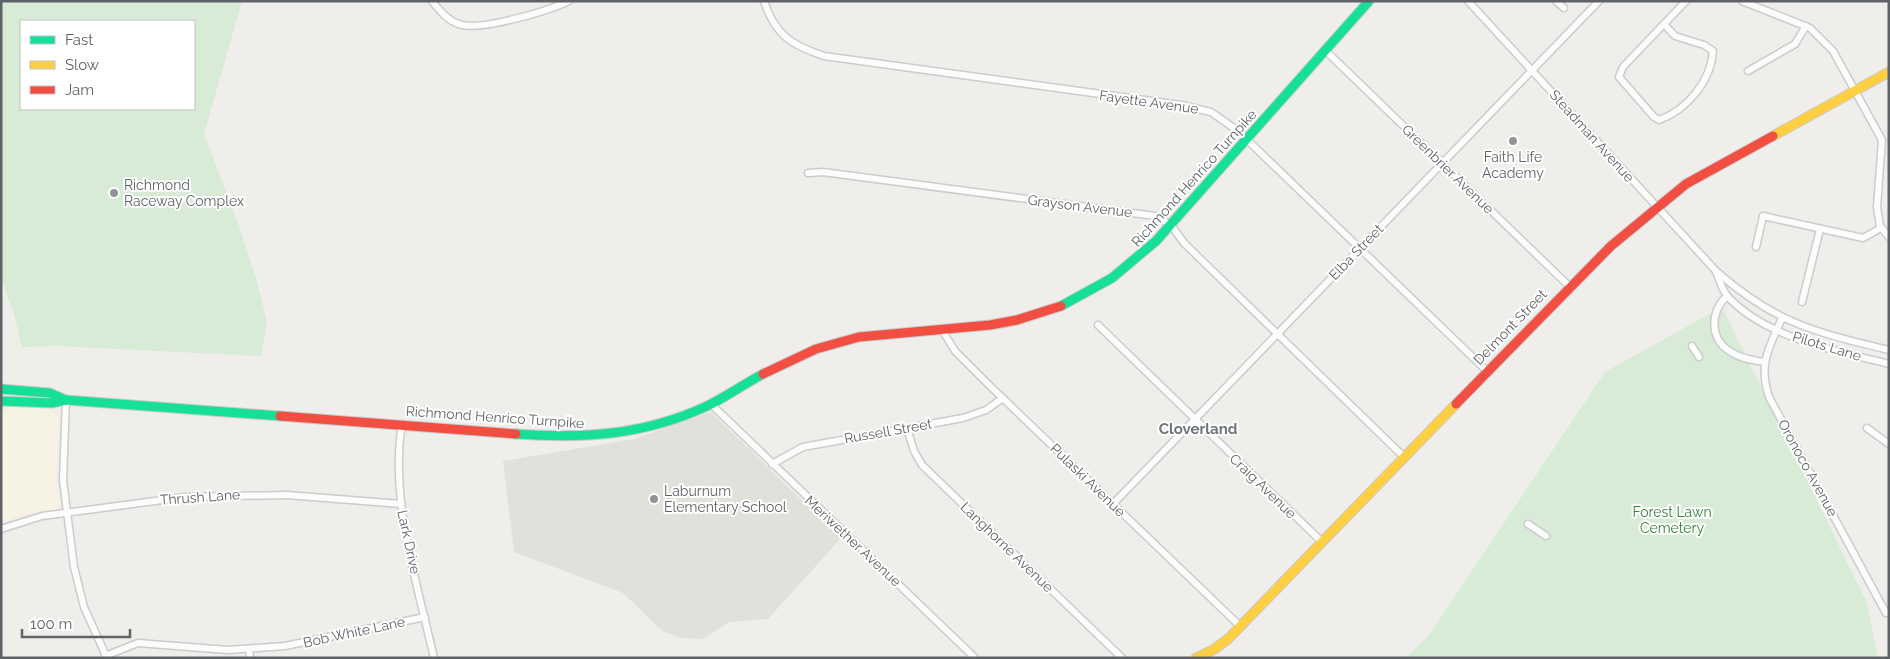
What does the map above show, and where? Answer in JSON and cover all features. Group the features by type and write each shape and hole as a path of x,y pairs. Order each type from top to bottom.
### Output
{"main road":[{"name":"Richmond Henrico Turnpike","path":"1,401 52,403 66,400 558,437 597,437 651,428 711,404 780,365 843,340 882,332 942,330 1018,320 1081,297 1125,270 1171,226 1369,1"},
{"name":"Delmont Street","path":"1196,658 1213,650 1240,626 1569,286 1611,246 1686,184 1889,72"},
{"name":"Richmond Henrico Turnpike","path":"1,390 50,393 66,400"}],"street":[{"path":"432,1 455,23 471,27 489,24 568,1"},
{"name":"Fayette Avenue","path":"764,1 778,31 792,43 806,50 840,60 1206,110 1219,116 1248,140 1487,371"},
{"path":"1556,1 1564,8"},
{"name":"Elba Street","path":"1113,504 1599,1"},
{"path":"1664,24 1675,36 1704,45 1713,51 1700,88 1692,100 1659,120 1626,87 1619,77 1623,67 1664,24 1686,1"},
{"path":"1742,1 1806,26 1817,33 1833,51 1882,140 1877,207 1881,228 1889,237"},
{"name":"Steadman Avenue","path":"1470,2 1716,271"},
{"path":"1748,71 1795,44 1806,26"},
{"name":"Greenbrier Avenue","path":"1326,51 1569,286"},
{"name":"Grayson Avenue","path":"808,173 823,172 1155,216 1171,226 1184,244 1404,457"},
{"path":"1756,246 1763,216 1863,238 1881,228"},
{"path":"1802,302 1820,229"},
{"name":"Pilots Lane","path":"1716,271 1727,296 1744,311 1777,330 1813,345 1886,363"},
{"name":"Pilots Lane","path":"1716,271 1748,298 1782,318 1831,336 1887,350"},
{"path":"1727,296 1718,305 1714,317 1714,327 1719,340 1726,349 1736,355 1764,362"},
{"name":"Oronoco Avenue","path":"1782,318 1764,362 1766,390 1772,405 1887,613"},
{"name":"Craig Avenue","path":"1098,325 1322,542"},
{"name":"Pulaski Avenue","path":"942,330 955,351 1240,626"},
{"path":"1692,346 1699,357"},
{"path":"1886,363 1887,350"},
{"name":"Russell Street","path":"772,464 803,447 979,414 1003,398"},
{"path":"66,400 62,470 78,584 93,630 106,657"},
{"name":"Meriwether Avenue","path":"711,404 975,658"},
{"name":"Lark Drive","path":"402,425 398,458 401,504 434,658"},
{"name":"Langhorne Avenue","path":"907,428 914,451 922,465 1122,658"},
{"path":"1867,428 1889,444"},
{"name":"Thrush Lane","path":"1,529 30,519 67,512 147,501 225,494 286,495 401,504"},
{"path":"1528,524 1546,536"},
{"name":"Bob White Lane","path":"106,657 138,643 209,649 249,650 306,642 425,617"},
{"path":"249,650 250,658"}],"shaded area":[{"path":"8,407 51,410 59,418 56,478 59,505 56,509 26,514 1,523 1,410 6,411"},
{"name":"Laburnum Elementary School","path":"711,412 841,538 768,619 729,622 703,639 680,638 661,630 623,593 514,552 503,461 634,439"}],"green space":[{"name":"Richmond Raceway Complex","path":"1,1 242,1 204,134 236,217 256,278 267,323 261,356 57,346 22,347 14,313 1,279"},
{"name":"Forest Lawn Cemetery","path":"1722,307 1867,603 1878,658 1405,658 1427,638 1605,372"}],"traffic: fast":[{"path":"1061,306 1112,278 1156,241 1369,1"},
{"path":"516,434 566,436 614,433 637,429 684,416 707,406 763,374"},
{"path":"1,389 50,393 66,400"},
{"path":"1,401 52,403 66,400 280,416"}],"traffic: slow":[{"path":"1773,136 1889,72"},
{"path":"1196,658 1213,650 1228,639 1456,404"}],"traffic: jam":[{"path":"1456,404 1611,246 1686,184 1773,136"},
{"path":"763,374 816,349 859,337 990,325 1017,320 1061,306"},
{"path":"280,416 516,434"}],"place":[{"name":"Faith Life Academy","path":"1513,141"},
{"name":"Richmond Raceway Complex","path":"114,193"},
{"name":"Laburnum Elementary School","path":"654,499"}],"district":[{"name":"Cloverland","path":"1198,429"}]}
